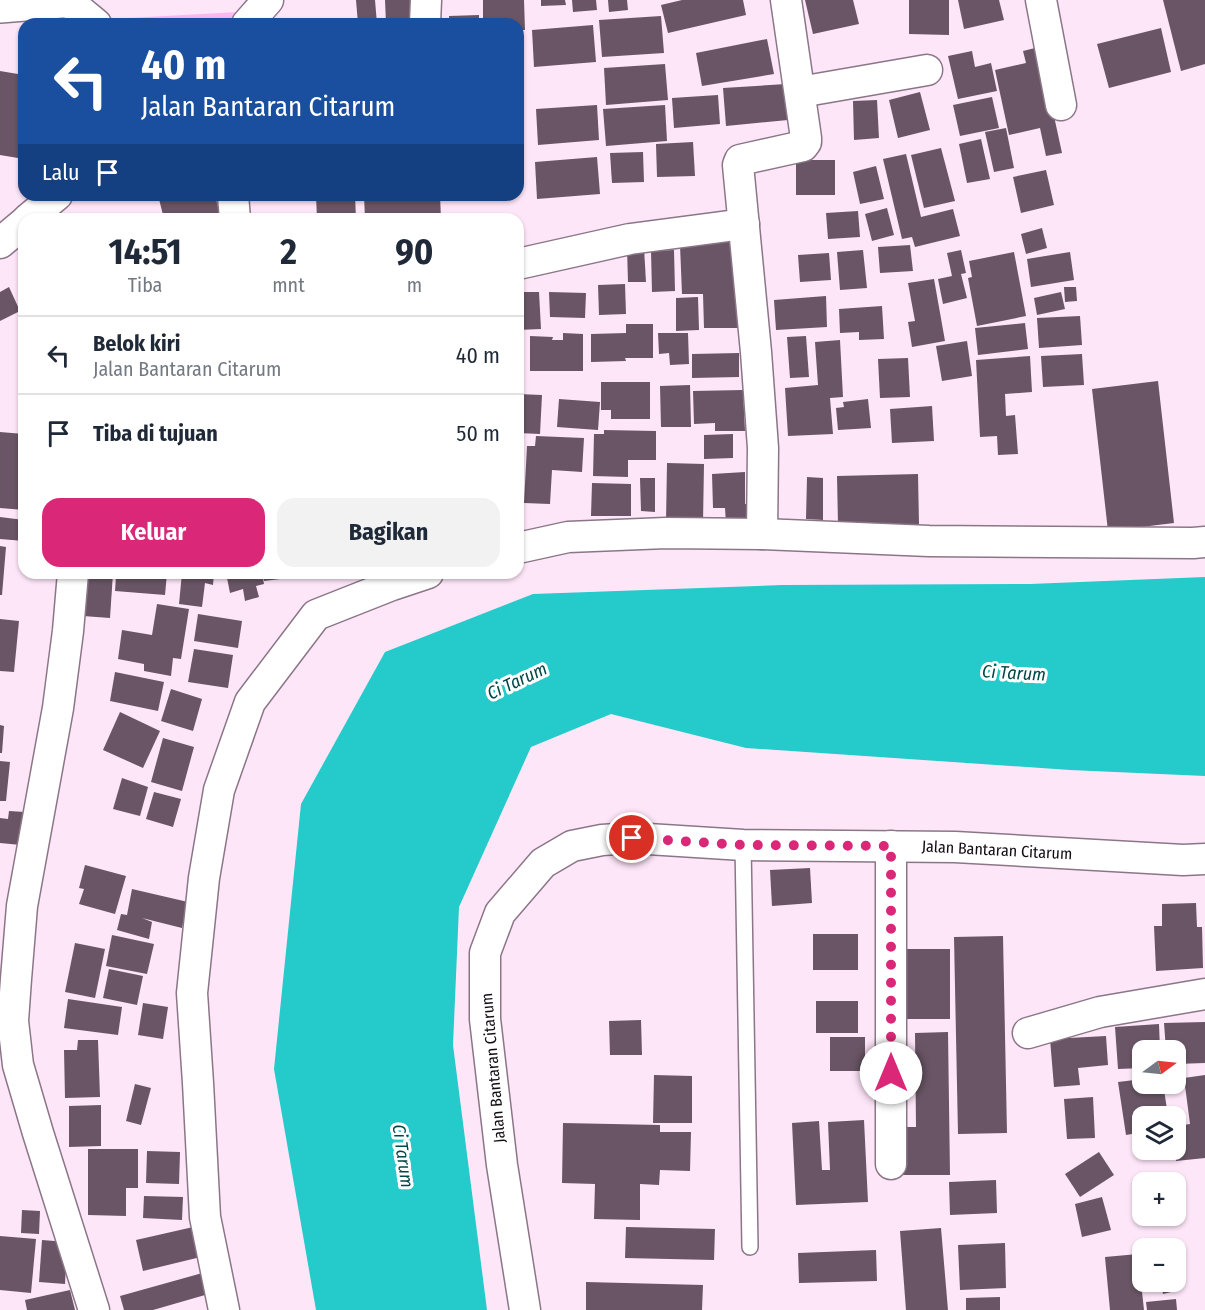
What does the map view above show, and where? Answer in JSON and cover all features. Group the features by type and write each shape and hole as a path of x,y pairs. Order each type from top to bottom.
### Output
{"main road":[{"path":"0,6 74,0"}],"street":[{"path":"252,18 268,0"},
{"path":"425,18 426,0"},
{"path":"762,534 763,448 739,162 803,146 807,138 786,0"},
{"path":"1041,0 1060,105"},
{"path":"68,1 89,18"},
{"path":"800,92 927,70"},
{"path":"35,213 50,201"},
{"path":"524,263 630,239 744,224"},
{"path":"0,243 18,228"},
{"path":"524,547 568,537 666,533 762,534 929,541 1205,542"},
{"path":"72,579 58,708 22,906 13,1021 18,1065 94,1310"},
{"path":"224,1310 205,1217 192,993 204,878 219,790 250,702 316,615 410,579"},
{"name":"Jalan Bantaran Citarum","path":"525,1310 502,1165 485,1019 485,953 500,913 543,863 572,846 602,840 632,838 743,845 955,847 1183,860 1205,859"},
{"path":"891,846 891,1164"},
{"path":"1028,1033 1100,1012 1205,994"}],"lane":[{"path":"743,845 750,1247"}],"shaded area":[{"path":"238,12 232,18 129,18"}],"water":[{"name":"Ci Tarum","path":"1205,577 1205,776 1070,770 746,748 611,714 531,747 459,907 453,1045 487,1310 316,1310 274,1069 301,804 385,652 533,594 783,585 1030,584"}],"building":[{"path":"356,0 375,0 376,18 358,18"},
{"path":"385,0 417,0 418,18 386,18"},
{"path":"483,0 524,0 525,30 524,18 483,18"},
{"path":"541,0 565,0 566,5 541,6"},
{"path":"572,0 596,0 597,10 573,12"},
{"path":"608,0 627,0 628,10 609,12"},
{"path":"682,0 743,0 746,15 668,33 661,5"},
{"path":"805,0 853,0 859,24 813,34"},
{"path":"909,0 949,0 949,35 909,34"},
{"path":"958,0 999,0 1004,20 964,29"},
{"path":"1163,0 1205,0 1205,64 1181,71"},
{"path":"479,15 479,18 449,18 449,16"},
{"path":"661,16 664,53 602,57 599,20"},
{"path":"593,25 596,62 534,67 532,30"},
{"path":"1161,28 1171,72 1109,88 1097,44"},
{"path":"767,39 774,74 702,86 696,53"},
{"path":"1039,47 1062,153 1046,156 1040,128 1009,135 995,70 1026,63 1023,51"},
{"path":"972,51 975,67 991,63 997,91 958,99 948,56"},
{"path":"665,64 668,100 606,105 604,68"},
{"path":"0,71 18,74 18,158 0,155"},
{"path":"786,84 788,120 726,126 723,88"},
{"path":"920,92 930,130 898,138 889,100"},
{"path":"718,95 720,124 674,128 672,98"},
{"path":"992,97 999,128 960,136 953,105"},
{"path":"877,100 879,138 854,140 853,101"},
{"path":"597,105 599,140 538,145 536,109"},
{"path":"665,105 667,141 606,146 603,109"},
{"path":"1006,128 1014,168 994,172 985,132"},
{"path":"981,139 990,179 967,183 959,144"},
{"path":"693,142 695,176 657,177 656,144"},
{"path":"941,148 955,201 924,208 911,155"},
{"path":"643,152 644,182 612,183 610,153"},
{"path":"906,154 921,217 953,209 960,236 915,247 912,237 902,239 883,159"},
{"path":"597,157 600,194 537,199 535,162"},
{"path":"796,160 835,160 835,195 796,195"},
{"path":"876,166 884,199 860,204 853,172"},
{"path":"1046,170 1054,205 1021,213 1013,177"},
{"path":"160,201 216,201 220,213 162,213"},
{"path":"316,201 355,201 356,213 317,213"},
{"path":"364,201 440,201 441,213 365,213"},
{"path":"887,208 894,235 872,241 865,214"},
{"path":"858,211 860,237 828,239 826,213"},
{"path":"1042,228 1047,248 1026,254 1021,234"},
{"path":"736,233 739,328 704,328 703,294 682,294 680,245"},
{"path":"910,245 913,271 880,273 878,247"},
{"path":"627,248 644,248 646,282 628,282"},
{"path":"674,250 675,291 652,292 651,251"},
{"path":"863,250 867,288 840,290 837,252"},
{"path":"961,250 966,273 961,274 967,298 943,304 938,279 952,276 947,253"},
{"path":"1014,252 1026,316 977,326 968,278 972,277 969,261"},
{"path":"1070,252 1074,280 1031,287 1027,259"},
{"path":"829,253 831,280 800,282 798,255"},
{"path":"934,279 945,341 912,347 908,322 915,321 908,283"},
{"path":"625,284 626,314 599,315 598,285"},
{"path":"9,287 18,307 18,312 0,321 0,292"},
{"path":"1064,287 1076,287 1077,301 1065,302"},
{"path":"524,292 539,292 541,329 524,330"},
{"path":"549,292 586,293 585,318 550,317"},
{"path":"1061,292 1065,309 1037,315 1034,298"},
{"path":"826,296 827,327 776,330 774,300"},
{"path":"698,297 699,330 676,331 676,298"},
{"path":"882,306 884,339 859,340 859,332 840,333 839,309"},
{"path":"1080,316 1082,345 1039,348 1037,318"},
{"path":"1025,323 1028,349 978,355 975,328"},
{"path":"626,324 653,324 653,358 625,358 626,361 591,362 591,334 626,333"},
{"path":"563,333 583,334 583,371 530,371 530,336 563,340"},
{"path":"658,333 688,333 689,364 670,365 669,353 659,354"},
{"path":"806,336 809,377 790,378 787,337"},
{"path":"840,340 843,397 830,398 833,434 788,436 785,388 818,385 815,342"},
{"path":"967,341 972,376 942,381 936,346"},
{"path":"739,353 739,377 692,378 692,354"},
{"path":"1082,354 1084,385 1043,387 1041,356"},
{"path":"1030,356 1032,392 1005,394 1006,416 1015,415 1018,454 998,455 997,436 980,437 976,360"},
{"path":"908,358 910,397 880,398 878,359"},
{"path":"1158,381 1174,523 1108,531 1092,389"},
{"path":"601,382 650,382 650,419 611,419 611,410 601,410"},
{"path":"690,385 691,427 661,427 660,386"},
{"path":"743,390 745,431 715,431 715,423 694,424 693,391"},
{"path":"524,394 542,395 540,434 524,433"},
{"path":"559,399 600,402 598,430 557,427"},
{"path":"868,399 871,428 838,430 836,408 844,407 843,402"},
{"path":"932,406 934,441 892,443 890,409"},
{"path":"604,430 656,431 656,460 628,460 628,477 593,476 594,434 604,434"},
{"path":"0,432 18,434 18,510 0,508"},
{"path":"733,434 733,458 704,459 704,435"},
{"path":"536,436 584,438 582,472 552,470 550,504 524,503 527,446 535,446"},
{"path":"667,463 704,464 703,523 666,522"},
{"path":"745,472 745,504 753,503 753,523 726,524 725,508 713,508 712,474"},
{"path":"918,474 919,524 838,525 837,476"},
{"path":"807,477 823,478 823,520 806,519"},
{"path":"640,478 655,478 655,512 641,511"},
{"path":"592,483 631,484 631,516 591,516"},
{"path":"0,517 18,519 18,540 0,539"},
{"path":"0,546 6,547 2,595 0,595"},
{"path":"86,579 113,579 110,618 83,616"},
{"path":"116,579 166,579 165,595 115,591"},
{"path":"181,579 214,579 213,585 205,583 202,607 179,604"},
{"path":"227,579 263,579 264,584 256,586 259,597 245,601 243,589 230,593"},
{"path":"157,604 189,609 181,659 173,658 171,676 144,671 144,664 118,659 122,630 152,635"},
{"path":"198,614 242,621 238,648 194,641"},
{"path":"0,619 19,621 14,672 0,671"},
{"path":"194,649 233,655 228,688 188,682"},
{"path":"115,672 164,682 158,711 110,701"},
{"path":"171,689 202,699 193,731 161,721"},
{"path":"120,712 160,731 143,768 103,750"},
{"path":"0,725 4,726 2,753 0,753"},
{"path":"163,738 194,747 182,791 151,782"},
{"path":"0,761 10,762 6,801 0,801"},
{"path":"122,778 148,787 140,816 113,809"},
{"path":"154,792 181,799 173,827 146,819"},
{"path":"9,811 25,812 21,845 0,843 0,818 8,819"},
{"path":"85,865 126,876 115,914 79,904 84,889 79,888"},
{"path":"810,868 812,903 772,906 770,870"},
{"path":"132,889 188,902 182,928 142,918 152,922 149,939 117,930 121,914 127,915"},
{"path":"1196,903 1197,927 1202,927 1203,968 1156,971 1154,926 1162,926 1162,904"},
{"path":"813,934 858,934 858,970 813,970"},
{"path":"112,935 154,944 147,974 106,966"},
{"path":"1003,936 1007,1133 958,1134 954,937"},
{"path":"75,943 105,949 95,998 65,992"},
{"path":"893,949 950,949 950,1019 893,1019"},
{"path":"109,969 143,976 137,1005 103,998"},
{"path":"68,999 122,1007 118,1035 64,1028"},
{"path":"816,1001 858,1001 858,1033 816,1033"},
{"path":"143,1003 168,1007 163,1039 138,1035"},
{"path":"641,1020 642,1055 610,1055 609,1021"},
{"path":"1205,1022 1205,1063 1186,1064 1186,1040 1165,1040 1164,1023"},
{"path":"1159,1024 1160,1040 1132,1040 1132,1068 1118,1069 1115,1027"},
{"path":"948,1032 950,1175 896,1175 895,1127 916,1127 915,1033"},
{"path":"1106,1036 1108,1065 1078,1068 1080,1085 1054,1087 1050,1039"},
{"path":"830,1037 865,1037 865,1071 830,1071"},
{"path":"78,1040 98,1040 100,1097 65,1098 64,1050 77,1050"},
{"path":"654,1075 692,1076 692,1123 653,1123"},
{"path":"1205,1075 1205,1158 1186,1160 1186,1125 1190,1124 1186,1078"},
{"path":"1132,1080 1132,1094 1165,1094 1166,1106 1132,1106 1132,1134 1126,1135 1118,1082"},
{"path":"135,1084 151,1088 141,1125 126,1121"},
{"path":"1093,1097 1095,1138 1067,1139 1064,1099"},
{"path":"101,1105 101,1146 69,1147 69,1106"},
{"path":"864,1120 868,1202 796,1205 792,1123 819,1121 822,1170 830,1170 828,1122"},
{"path":"563,1123 660,1125 660,1132 691,1132 690,1171 660,1170 659,1185 640,1184 640,1220 594,1219 595,1184 562,1183"},
{"path":"88,1149 138,1149 138,1188 126,1188 126,1216 88,1215"},
{"path":"147,1151 180,1152 179,1184 146,1183"},
{"path":"1099,1152 1114,1175 1080,1197 1065,1174"},
{"path":"996,1180 997,1213 950,1215 949,1182"},
{"path":"144,1196 183,1197 182,1220 143,1218"},
{"path":"1102,1197 1111,1230 1082,1237 1075,1204"},
{"path":"22,1210 40,1211 39,1234 21,1233"},
{"path":"202,1225 209,1255 143,1271 136,1240"},
{"path":"626,1227 715,1229 714,1260 625,1258"},
{"path":"941,1228 948,1310 906,1310 900,1231"},
{"path":"0,1236 36,1239 31,1293 0,1290"},
{"path":"42,1240 67,1242 65,1284 39,1282"},
{"path":"1005,1243 1006,1288 960,1290 958,1245"},
{"path":"876,1250 877,1281 799,1283 798,1253"},
{"path":"1132,1255 1132,1292 1142,1292 1144,1310 1110,1310 1105,1257"},
{"path":"206,1272 212,1293 153,1310 124,1310 120,1296"},
{"path":"586,1282 703,1285 702,1310 586,1310"},
{"path":"70,1290 75,1310 27,1310 25,1300"},
{"path":"1000,1297 1000,1310 966,1310 966,1298"},
{"path":"1176,1299 1177,1310 1147,1310 1146,1302"}],"route":[{"path":"632,838 743,845 891,846 891,1073"}]}
